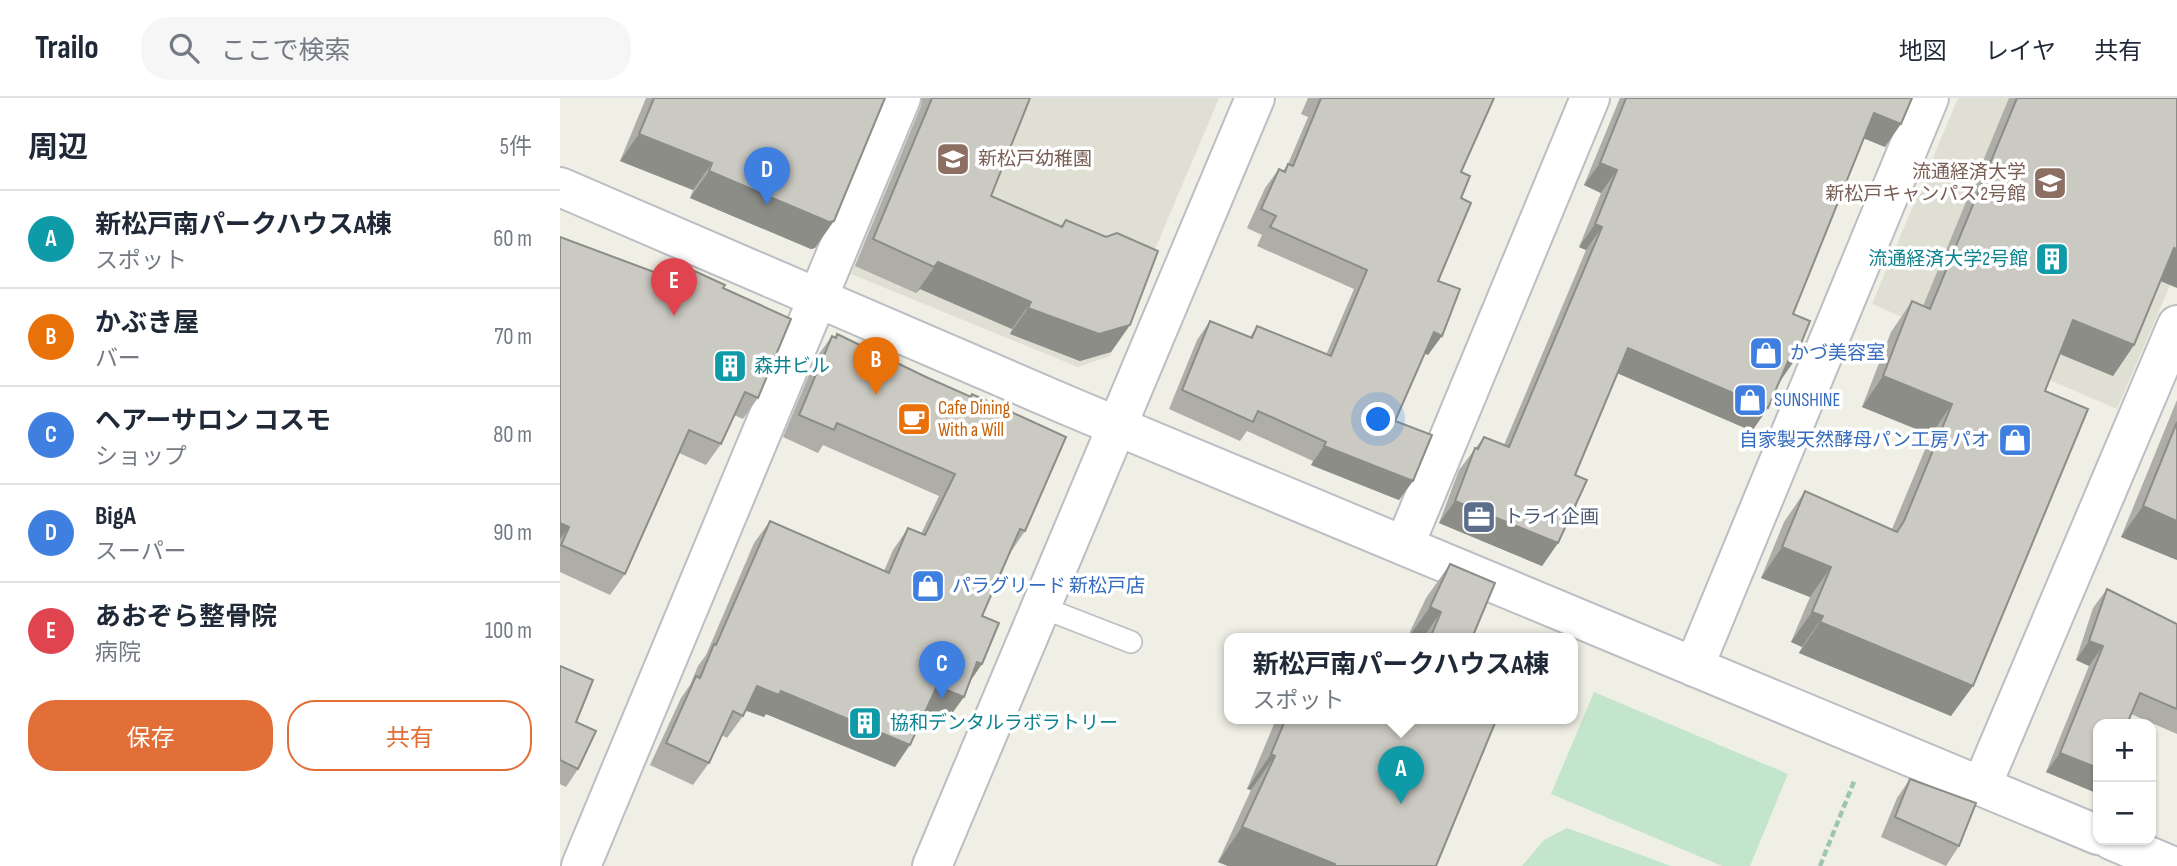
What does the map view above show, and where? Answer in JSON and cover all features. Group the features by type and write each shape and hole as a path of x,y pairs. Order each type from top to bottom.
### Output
{"street":[{"path":"581,866 901,98"},
{"path":"932,866 1255,98"},
{"path":"1405,544 1590,98"},
{"path":"1694,667 1929,98"},
{"path":"560,187 1116,426 1405,544 2093,833"},
{"path":"1982,785 2177,325"},
{"path":"2122,845 2172,866"}],"lane":[{"path":"1041,607 1132,642"}],"path":[{"path":"1820,866 1856,778"}],"shaded area":[{"path":"922,98 1219,98 1110,356 1078,367 851,274"},
{"name":"流通経済大学 新松戸キャンパス 2号館","path":"1958,98 2177,98 2177,269 2117,409 1872,304"}],"green space":[{"path":"1594,692 1788,774 1750,866 1722,866 1551,794"},
{"path":"1567,828 1671,866 1522,866 1544,840"}],"building":[{"path":"654,98 885,98 834,221 829,222 709,171 712,163 639,134"},
{"path":"932,98 1030,98 991,196 1062,227 1066,220 1106,237 1117,233 1158,251 1130,325 1099,334 1028,308 1031,302 938,262 934,267 873,239"},
{"path":"1321,98 1494,98 1461,172 1470,176 1461,198 1471,203 1438,281 1460,289 1442,336 1434,332 1395,421 1432,435 1413,481 1324,446 1326,442 1258,411 1253,422 1182,390 1210,321 1252,338 1257,326 1331,356 1367,270 1270,227 1276,216 1261,209 1279,169 1285,172 1288,164 1293,166"},
{"path":"1626,98 1912,98 1901,124 1874,113 1793,314 1810,321 1794,361 1789,359 1768,408 1628,348 1575,475 1587,480 1558,543 1455,501 1475,448 1478,449 1484,437 1509,447 1602,227 1595,224 1617,170 1600,163"},
{"path":"2017,98 2177,98 2177,249 2174,248 2134,345 2073,320 2045,391 2088,409 1973,686 1820,622 1823,616 1812,612 1831,567 1782,547 1805,491 1897,532 1904,521 1952,404 1883,376 1912,301 1930,309"},
{"path":"560,237 670,278 677,263 725,285 723,288 791,319 758,398 745,392 721,444 689,430 625,574 561,545 569,527 560,523"},
{"path":"837,334 926,377 971,397 972,394 1066,437 1025,531 1020,529 982,616 999,623 982,664 977,662 964,697 937,686 910,745 781,691 779,695 757,686 743,716 733,711 709,763 666,743 696,676 700,678 714,644 716,645 770,521 889,573 908,528 925,535 955,474 837,423 834,430 799,415 832,336 836,338"},
{"path":"2177,422 2177,521 2143,506"},
{"path":"1450,564 1495,583 1474,633 1432,633 1441,612 1430,607"},
{"path":"2107,589 2177,624 2177,709 2140,693 2129,719 2093,719 2093,766 2060,753 2103,646 2089,641"},
{"path":"560,666 593,680 576,722 596,731 578,769 560,760"},
{"path":"1284,724 1495,724 1436,866 1334,866 1335,864 1242,827 1275,756 1271,754"},
{"path":"1910,779 1976,803 1959,846 1895,817"}],"place":[{"name":"新松戸幼稚園","path":"953,159"},
{"name":"流通経済大学 新松戸キャンパス 2号館","path":"2050,183"},
{"name":"BigA","path":"767,205"},
{"name":"流通経済大学2号館","path":"2052,259"},
{"name":"あおぞら整骨院","path":"674,316"},
{"name":"かづ美容室","path":"1766,353"},
{"name":"森井ビル","path":"730,366"},
{"name":"かぶき屋","path":"876,395"},
{"name":"SUNSHINE","path":"1750,400"},
{"name":"Cafe Dining With a Will","path":"914,419"},
{"name":"自家製天然酵母パン工房 パオ","path":"2015,440"},
{"name":"トライ企画","path":"1479,517"},
{"name":"パラグリード 新松戸店","path":"928,586"},
{"name":"ヘアーサロン コスモ","path":"942,699"},
{"name":"協和デンタルラボラトリー","path":"865,723"},
{"name":"新松戸南パークハウスA棟","path":"1401,804"}]}
